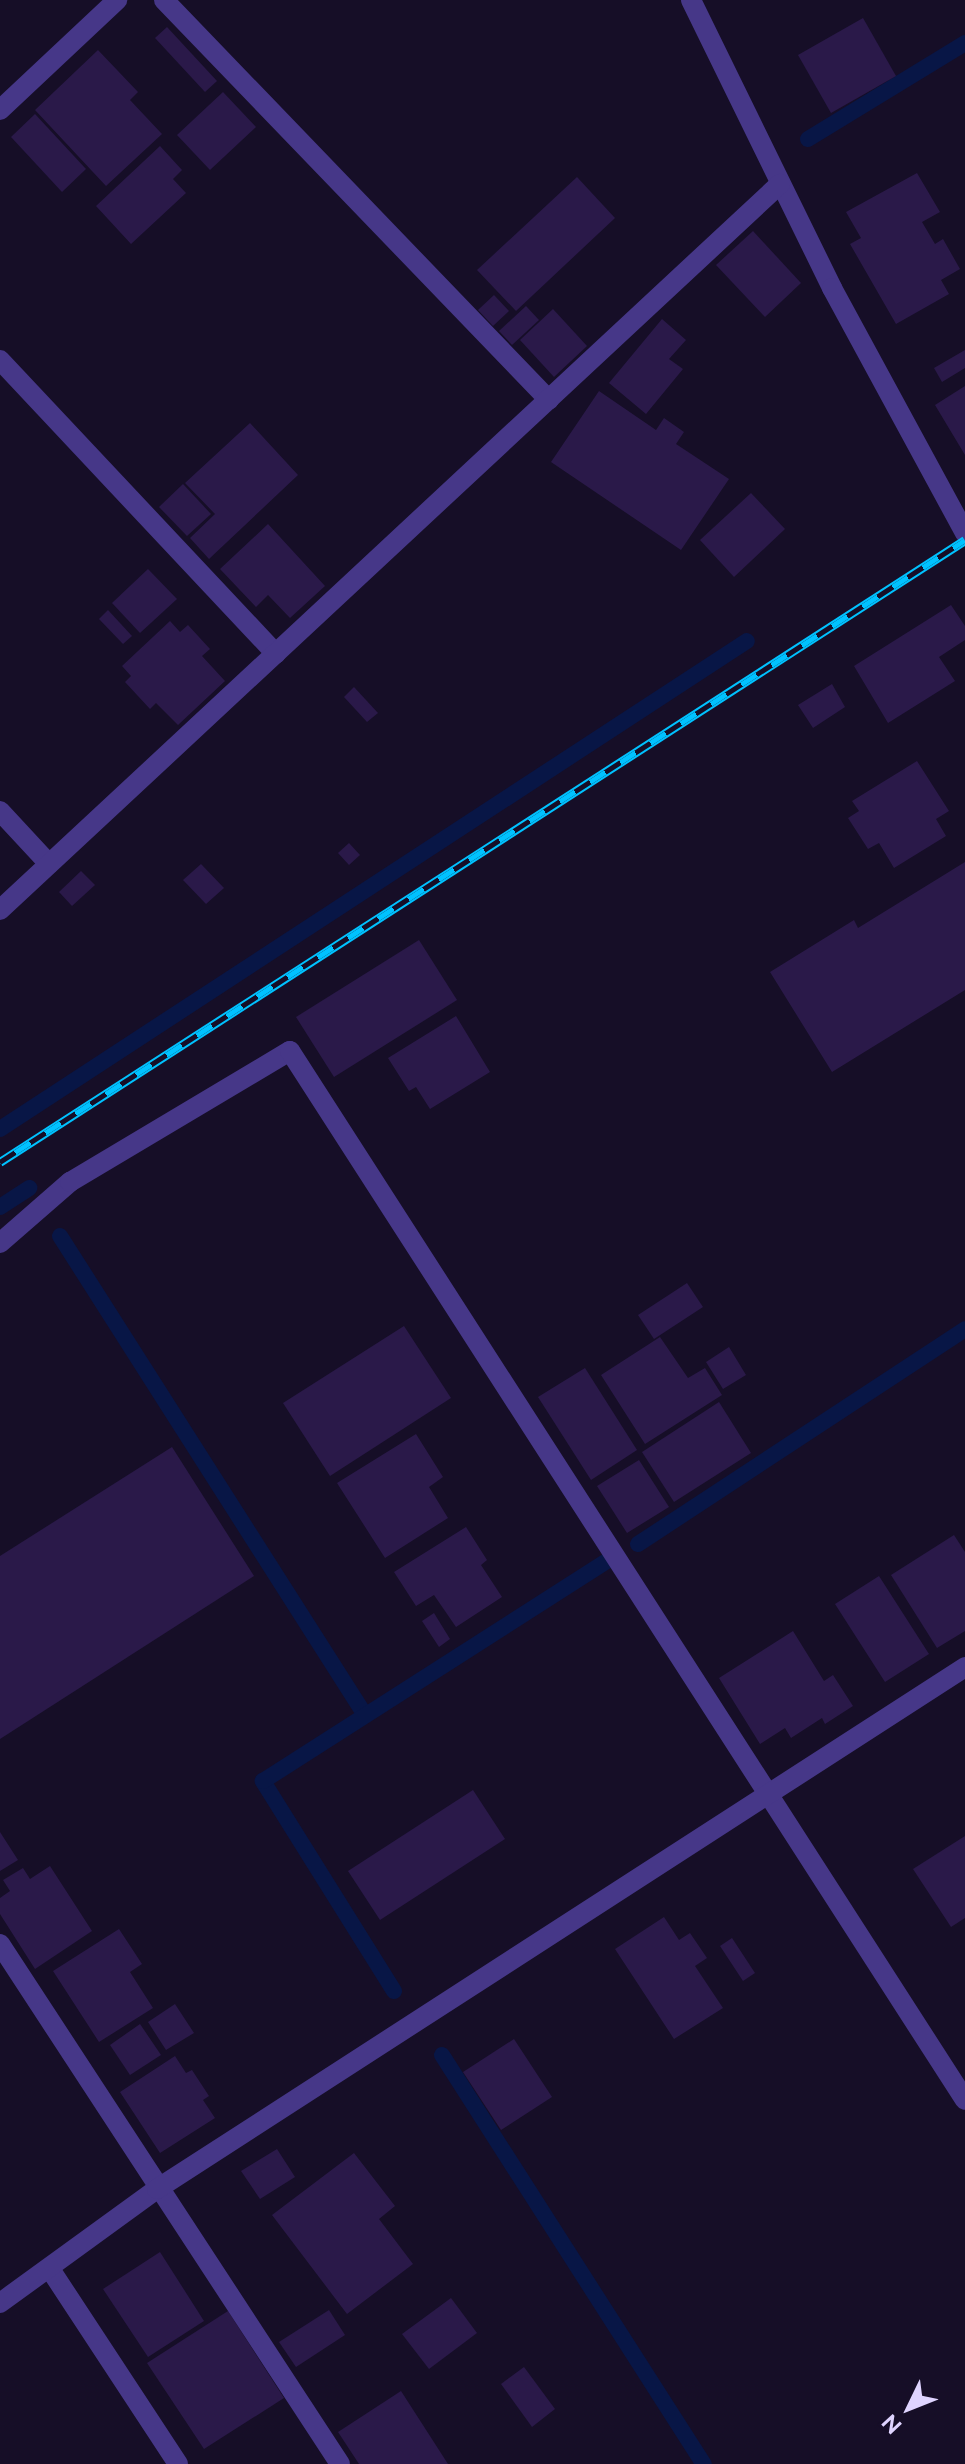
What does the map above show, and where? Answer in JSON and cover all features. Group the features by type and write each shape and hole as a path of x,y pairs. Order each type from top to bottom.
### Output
{"street":[{"path":"0,110 117,0"},
{"path":"164,0 549,400"},
{"path":"691,0 832,288 965,533"},
{"path":"0,910 780,184"},
{"path":"0,360 276,654"},
{"path":"0,811 49,864"},
{"path":"0,1243 70,1182 290,1051 965,2100"},
{"path":"0,2303 157,2189 965,1667"},
{"path":"0,1944 157,2189 340,2464"},
{"path":"50,2269 178,2464"}],"building":[{"path":"863,18 896,76 831,113 798,55"},
{"path":"167,27 217,81 205,92 155,38"},
{"path":"98,50 138,92 130,100 162,134 106,186 35,110"},
{"path":"223,92 256,127 210,170 177,135"},
{"path":"35,114 86,169 62,192 11,137"},
{"path":"160,146 182,170 173,179 186,193 131,244 96,206"},
{"path":"917,173 940,212 922,222 935,244 943,239 960,269 941,280 949,294 896,324 850,244 861,238 846,212"},
{"path":"577,177 615,218 516,311 477,270"},
{"path":"753,231 801,283 765,317 716,265"},
{"path":"494,295 509,311 493,326 478,310"},
{"path":"526,306 539,320 512,345 499,331"},
{"path":"553,309 587,346 554,377 520,340"},
{"path":"662,319 686,340 669,359 683,369 646,414 609,383"},
{"path":"965,350 965,368 942,382 934,368"},
{"path":"965,386 965,455 935,405"},
{"path":"599,391 656,430 664,418 684,432 676,444 729,479 681,550 551,462"},
{"path":"250,423 298,475 209,559 190,538 215,514 185,483"},
{"path":"183,484 211,514 187,536 159,507"},
{"path":"751,493 785,529 734,577 700,540"},
{"path":"268,524 325,586 290,618 268,595 256,607 220,569"},
{"path":"148,569 177,599 140,633 112,603"},
{"path":"951,605 965,626 965,640 939,657 955,681 888,723 854,666"},
{"path":"108,610 132,636 123,644 99,619"},
{"path":"170,621 180,632 188,625 210,649 202,656 225,681 178,725 156,703 150,709 125,682 131,676 122,666"},
{"path":"832,684 845,707 813,728 798,705"},
{"path":"354,687 378,713 367,722 344,697"},
{"path":"917,761 949,811 936,819 946,836 894,868 879,843 868,849 848,818 859,811 852,801"},
{"path":"349,843 360,855 349,865 338,853"},
{"path":"965,862 965,990 832,1072 770,972 854,920 858,928"},
{"path":"201,864 224,888 206,904 183,880"},
{"path":"81,871 95,885 72,906 59,892"},
{"path":"419,940 457,1000 334,1077 296,1017"},
{"path":"456,1016 490,1072 430,1109 416,1087 409,1091 388,1058"},
{"path":"687,1283 703,1307 654,1339 638,1315"},
{"path":"404,1326 451,1398 330,1476 283,1403"},
{"path":"660,1337 688,1378 705,1368 722,1395 645,1444 601,1375"},
{"path":"729,1347 746,1375 723,1389 706,1362"},
{"path":"585,1368 637,1450 591,1480 538,1397"},
{"path":"719,1402 751,1453 674,1502 642,1452"},
{"path":"416,1434 443,1477 429,1487 448,1518 385,1558 337,1483"},
{"path":"172,1447 254,1576 0,1739 0,1556"},
{"path":"639,1460 669,1507 627,1533 597,1486"},
{"path":"466,1527 487,1560 481,1565 502,1597 456,1627 434,1595 416,1606 394,1572"},
{"path":"954,1535 965,1552 965,1631 937,1648 891,1575"},
{"path":"879,1576 929,1654 885,1682 835,1604"},
{"path":"434,1613 450,1639 439,1647 422,1621"},
{"path":"793,1631 824,1681 833,1675 853,1706 825,1724 822,1718 791,1738 785,1728 760,1744 719,1678"},
{"path":"473,1790 505,1839 380,1920 348,1871"},
{"path":"0,1832 18,1860 0,1871"},
{"path":"965,1836 965,1918 951,1927 913,1869"},
{"path":"50,1866 92,1931 35,1969 0,1914 0,1898 10,1891 3,1880 23,1868 30,1879"},
{"path":"664,1917 679,1940 690,1933 707,1958 695,1966 723,2008 674,2039 615,1949"},
{"path":"119,1929 142,1964 130,1972 153,2008 99,2042 53,1971"},
{"path":"732,1938 755,1973 743,1981 720,1946"},
{"path":"175,2004 194,2033 166,2050 148,2022"},
{"path":"140,2024 161,2055 130,2075 110,2045"},
{"path":"514,2039 552,2097 501,2130 463,2072"},
{"path":"175,2056 186,2073 192,2070 209,2096 203,2100 215,2118 160,2153 120,2092"},
{"path":"277,2149 295,2177 260,2199 241,2171"},
{"path":"354,2153 395,2206 379,2219 413,2264 347,2314 272,2215"},
{"path":"160,2252 204,2321 148,2357 103,2289"},
{"path":"451,2298 477,2333 429,2369 402,2334"},
{"path":"329,2310 345,2335 296,2367 279,2342"},
{"path":"228,2311 284,2398 204,2449 147,2363"},
{"path":"524,2367 555,2409 532,2427 501,2384"},
{"path":"401,2391 448,2464 359,2464 338,2432"}],"waterway":[{"path":"808,139 965,43"},
{"path":"0,1129 747,641"},
{"path":"0,1207 29,1188"},
{"path":"60,1236 365,1715"},
{"path":"638,1544 965,1329"},
{"path":"394,1991 263,1781 608,1560"},
{"path":"442,2055 704,2464"}],"railway":[{"path":"0,1162 965,540"}]}
